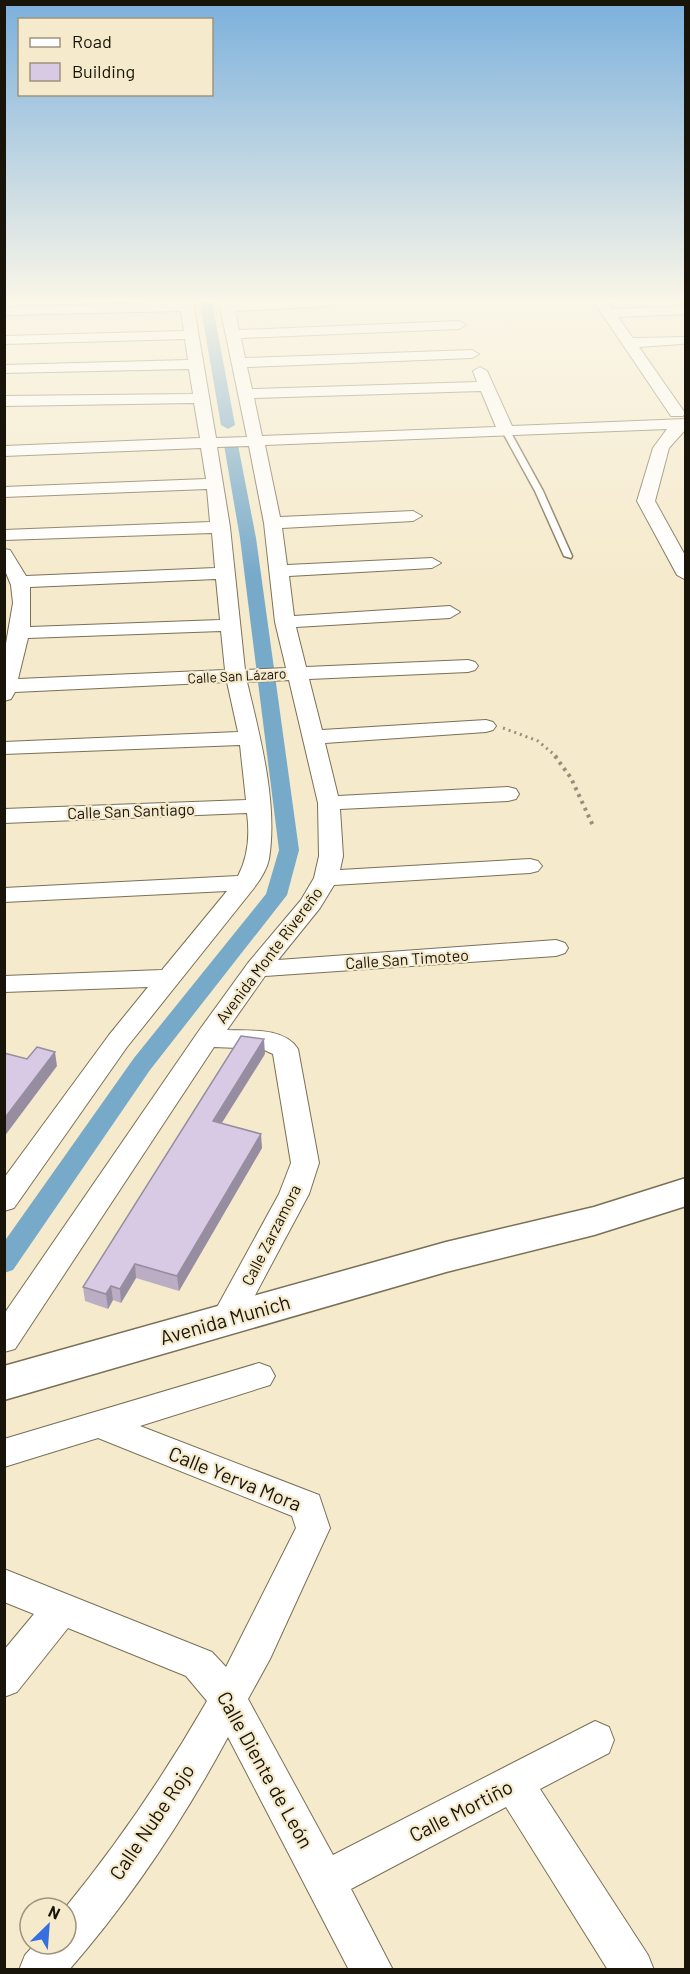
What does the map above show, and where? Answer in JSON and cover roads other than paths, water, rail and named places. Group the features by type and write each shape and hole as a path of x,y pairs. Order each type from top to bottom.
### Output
{"main road":[{"name":"Avenida Munich","path":"4,1383 446,1257 594,1221 686,1192"}],"street":[{"path":"4,1200 118,1041 246,883 257,862 258,806 250,738 237,676 221,527 200,394"},
{"name":"Avenida Monte Rivereño","path":"4,1340 207,1038 257,969 311,903 326,878 331,856 329,803 285,622 273,523 247,394"},
{"path":"490,394 504,425"},
{"path":"664,394 682,419"},
{"path":"4,401 201,398"},
{"path":"4,451 207,437 682,419"},
{"path":"682,419 661,448 646,501 686,575"},
{"path":"4,439 207,437"},
{"path":"4,492 215,484"},
{"path":"273,523 413,516"},
{"path":"4,535 221,527"},
{"path":"4,554 11,561 21,582 18,633 6,691"},
{"path":"279,571 432,563"},
{"path":"21,582 225,573"},
{"path":"285,622 450,612"},
{"path":"18,633 230,625"},
{"name":"Calle San Lázaro","path":"6,691 237,676 468,666"},
{"path":"313,736 486,726"},
{"path":"4,748 250,738"},
{"path":"329,803 508,794"},
{"name":"Calle San Santiago","path":"4,816 258,806"},
{"path":"326,878 530,867"},
{"path":"4,895 246,883"},
{"name":"Calle San Timoteo","path":"257,969 556,948"},
{"path":"4,984 171,978"},
{"name":"Calle Zarzamora","path":"207,1038 267,1040 285,1049 295,1117 305,1152 305,1163 294,1194 226,1320"},
{"path":"4,1453 259,1376"},
{"name":"Calle Yerva Mora","path":"101,1425 307,1506 312,1515 313,1528 257,1647 227,1696"},
{"name":"Calle Diente de León","path":"4,1585 199,1664 227,1696 372,1970"},
{"path":"4,1679 61,1609"},
{"name":"Calle Nube Rojo","path":"78,1925 109,1887 180,1784 227,1696"},
{"name":"Calle Mortiño","path":"326,1880 595,1740"},
{"path":"513,1783 633,1970"},
{"path":"40,1970 52,1956"}],"lane":[{"path":"504,425 539,491 568,556"}],"waterway":[{"path":"222,394 228,425"},
{"path":"4,1263 142,1064 276,895 289,850 248,538 231,445"}]}
